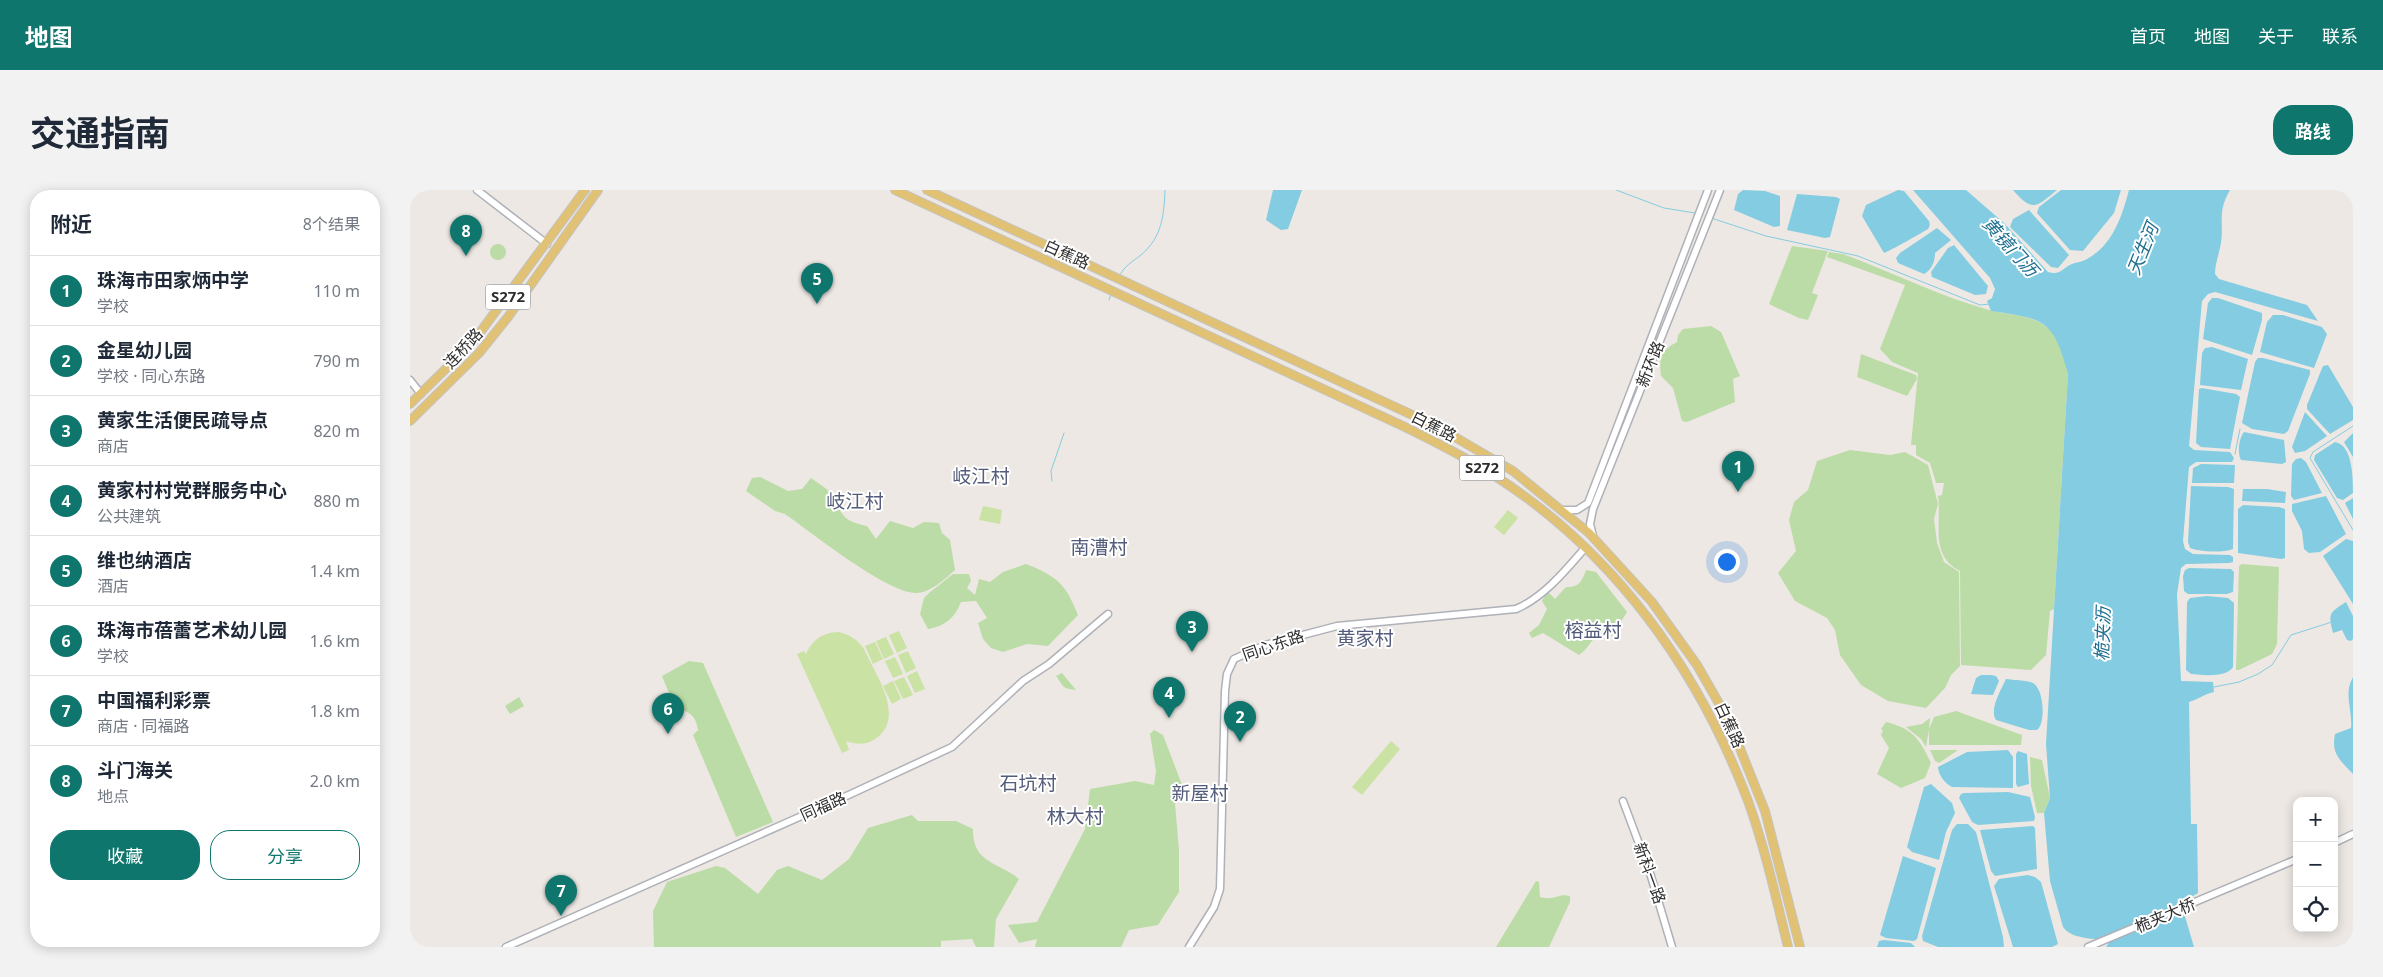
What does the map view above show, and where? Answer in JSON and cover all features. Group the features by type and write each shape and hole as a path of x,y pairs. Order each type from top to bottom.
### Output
{"main road":[{"name":"连桥路","path":"410,404 473,342 585,190"},
{"name":"连桥路","path":"410,421 480,353 508,317 598,190"},
{"name":"白蕉路","path":"895,190 1363,406 1464,457 1496,476 1534,504 1585,548 1641,606 1697,689 1727,750 1759,835 1788,947"},
{"name":"白蕉路","path":"927,190 1436,426 1513,471 1595,539 1652,602 1697,665 1729,721 1765,812 1800,947"},
{"path":"1067,269 1073,257"},
{"path":"421,394 429,403"},
{"path":"1363,406 1369,394"}],"street":[{"path":"477,190 547,244"},
{"name":"新环路","path":"1588,502 1708,190"},
{"name":"新环路","path":"1595,539 1590,524 1592,509 1720,190"},
{"path":"410,380 421,394"},
{"path":"1558,508 1573,512 1582,509 1588,502"},
{"path":"1588,502 1586,509 1588,511 1592,509"},
{"name":"同心东路","path":"1188,947 1214,907 1220,889 1225,691 1227,674 1234,659 1265,644 1337,626 1516,609 1532,601 1564,572 1585,548"},
{"name":"同福路","path":"506,947 840,799 952,747 1023,680 1054,660 1108,614"},
{"name":"新科一路","path":"1623,801 1650,873 1672,947"},
{"path":"2336,842 2353,834"},
{"name":"桅夹大桥","path":"2088,947 2293,861"}],"green space":[{"path":"498,244 506,252 498,260 490,252"},
{"path":"1792,246 1828,251 1812,293 1818,295 1808,320 1799,318 1769,304"},
{"path":"1829,252 1843,254 1970,304 1997,312 2033,319 2052,331 2059,342 2068,374 2054,609 2050,611 2046,655 2031,670 1961,665 1960,571 1950,565 1944,557 1940,548 1939,538 1938,496 1942,495 1944,483 1936,483 1930,463 1916,455 1916,445 1911,445 1918,373 1892,362 1880,349 1905,285 1827,257"},
{"path":"1711,326 1721,332 1740,376 1733,379 1735,402 1687,422 1682,421 1673,388 1661,376 1660,364 1662,356 1667,349 1677,342 1678,335 1683,329"},
{"path":"1861,354 1916,375 1917,379 1907,396 1857,377"},
{"path":"1850,450 1890,455 1905,452 1928,465 1938,504 1934,519 1937,543 1944,562 1959,572 1960,666 1951,675 1945,688 1926,708 1888,701 1861,685 1840,655 1835,630 1827,618 1795,601 1778,573 1796,551 1789,520 1794,502 1808,490 1817,461"},
{"path":"760,477 788,491 802,489 811,478 828,491 843,515 851,521 867,526 876,539 890,521 913,528 924,522 939,523 942,533 950,540 955,570 927,591 916,593 887,583 850,561 785,514 775,511 746,491 752,478"},
{"path":"983,506 1002,510 1000,524 979,520"},
{"path":"1508,510 1518,518 1504,535 1494,527"},
{"path":"1026,564 1046,573 1059,582 1069,595 1078,615 1048,646 1027,644 1003,652 991,648 983,639 978,623 987,618 976,601 961,602 948,621 928,629 920,614 924,598 953,574 969,574 971,581 967,588 975,595 979,579 990,582 1003,572"},
{"path":"2242,564 2279,567 2277,644 2272,654 2236,670 2239,566"},
{"path":"1586,570 1596,572 1627,612 1612,636 1602,632 1579,655 1543,633 1532,638 1529,633 1539,625 1547,609 1542,601 1547,591 1555,599 1566,587 1577,585"},
{"path":"899,631 907,648 897,653 889,635"},
{"path":"839,632 853,638 864,649 881,683 888,708 888,720 884,730 875,739 857,744 846,741 849,750 842,753 797,654 804,651 806,654 812,644 823,635"},
{"path":"886,637 894,654 884,659 876,641"},
{"path":"875,642 883,659 873,664 865,646"},
{"path":"908,651 916,668 906,673 898,655"},
{"path":"895,657 903,674 893,678 885,661"},
{"path":"689,661 703,663 773,822 736,837 693,735 698,730 695,719 691,714 681,709 676,697 671,698 662,676"},
{"path":"917,671 925,689 915,693 907,676"},
{"path":"1062,673 1076,690 1063,686 1056,676"},
{"path":"904,677 913,695 903,699 894,681"},
{"path":"893,681 901,699 892,704 883,686"},
{"path":"519,697 524,706 510,714 505,706"},
{"path":"1956,711 2022,735 2021,745 1929,745 1929,730 1926,747 1921,739 1906,727 1922,724 1930,718 1929,729 1934,717"},
{"path":"1886,722 1909,731 1919,741 1931,763 1925,778 1901,788 1877,774 1889,748 1881,735 1883,731 1881,729"},
{"path":"1154,730 1163,735 1184,790 1174,791 1179,851 1179,892 1158,925 1129,930 1121,947 1035,947 1037,939 1019,943 1008,925 1037,922 1085,829 1090,789 1135,781 1154,785 1156,771 1150,734"},
{"path":"1391,741 1400,749 1362,795 1352,787"},
{"path":"1930,750 1958,750 1939,763 1935,761"},
{"path":"2030,757 2042,760 2050,798 2044,813 2037,813 2031,786"},
{"path":"912,815 918,821 956,821 973,829 977,849 982,855 1019,879 996,919 994,947 976,947 972,939 941,941 941,947 654,947 653,911 667,882 716,866 725,868 758,894 777,870 788,866 822,880 849,859 868,828"},
{"path":"1536,881 1539,882 1540,897 1570,896 1570,902 1549,947 1496,947"}],"water":[{"path":"1273,190 1302,190 1288,229 1281,230 1266,220"},
{"path":"1743,190 1765,191 1780,196 1780,226 1774,227 1734,210 1738,194"},
{"path":"1898,190 1904,191 1929,221 1929,226 1925,231 1884,253 1862,216 1866,205"},
{"path":"1913,190 1966,190 2004,223 2048,272 2056,273 2072,264 2087,259 2104,246 2115,229 2129,190 2230,190 2222,211 2222,236 2215,274 2219,279 2307,305 2318,321 2215,292 2208,294 2202,301 2189,446 2194,450 2230,452 2234,458 2232,462 2196,462 2189,467 2183,541 2185,549 2193,554 2230,555 2233,557 2233,562 2186,564 2181,568 2177,594 2181,681 2213,682 2214,692 2189,702 2191,824 2197,824 2198,893 2177,905 2184,913 2194,947 2106,947 2110,941 2084,938 2072,934 2063,927 2050,881 2044,813 2050,798 2046,744 2068,374 2057,342 2044,325 2024,316 1991,311 1987,301 1992,298 1995,289 1990,278"},
{"path":"2013,190 2057,190 2039,204 2030,205"},
{"path":"2061,190 2121,190 2114,213 2083,251 2070,250 2037,213 2039,207"},
{"path":"1797,194 1836,197 1840,199 1830,237 1825,238 1787,230"},
{"path":"2029,210 2069,255 2058,268 2051,267 2010,227 2013,219"},
{"path":"1937,228 1951,240 1935,253 1932,265 1927,272 1924,274 1898,263 1896,258 1900,253"},
{"path":"1954,245 1988,286 1986,294 1975,295 1932,277 1931,272 1948,248"},
{"path":"2212,298 2218,298 2262,313 2262,320 2252,355 2203,339 2208,303"},
{"path":"2273,315 2283,315 2322,327 2327,334 2314,368 2260,352 2267,322"},
{"path":"2212,347 2248,359 2241,390 2200,385 2202,353 2205,348"},
{"path":"2258,358 2310,370 2288,431 2284,434 2252,429 2242,423 2255,362"},
{"path":"2328,365 2353,407 2353,420 2330,434 2307,409 2323,366"},
{"path":"2199,389 2236,394 2240,397 2230,449 2201,447 2196,443"},
{"path":"2305,412 2327,436 2305,451 2295,453 2292,447"},
{"path":"2244,432 2284,440 2286,462 2282,464 2241,460 2239,446"},
{"path":"2353,433 2353,457 2344,442"},
{"path":"2335,442 2341,444 2345,449 2351,463 2353,493 2343,500 2337,498 2314,460 2315,455"},
{"path":"2301,458 2306,462 2322,493 2294,500 2291,496 2292,464 2296,459"},
{"path":"2201,464 2235,465 2234,483 2192,483 2193,468"},
{"path":"2191,486 2228,487 2234,489 2233,549 2211,552 2190,548 2188,542"},
{"path":"2243,489 2267,489 2286,492 2285,503 2242,501"},
{"path":"2326,496 2346,534 2320,552 2309,553 2304,549 2302,531 2292,511 2292,504"},
{"path":"2353,498 2353,519 2345,503"},
{"path":"2243,505 2285,509 2285,558 2238,553 2238,509"},
{"path":"2346,539 2353,541 2353,604 2323,556"},
{"path":"2189,568 2231,569 2234,572 2233,592 2227,594 2188,594 2184,591 2183,576 2185,570"},
{"path":"2207,596 2228,598 2234,603 2233,667 2230,671 2220,674 2191,674 2186,670 2187,602 2190,598"},
{"path":"2346,602 2353,616 2353,639 2351,641 2347,640 2342,630 2333,633 2330,617 2333,611"},
{"path":"1981,675 1996,676 1999,681 1993,695 1971,694 1976,678"},
{"path":"2353,677 2353,774 2338,756 2334,747 2334,741 2335,734 2351,728 2348,696"},
{"path":"2006,679 2030,682 2037,686 2040,692 2043,714 2042,721 2037,730 2029,730 1996,720 1994,716 1995,705"},
{"path":"2008,750 2013,757 2013,788 1952,787 1944,781 1939,773 1938,767 1967,752"},
{"path":"2018,751 2027,754 2029,784 2018,787 2016,784 2016,754"},
{"path":"1931,784 1952,803 1955,813 1946,832 1939,860 1912,852 1907,847 1924,787"},
{"path":"2008,792 2030,797 2035,817 2034,821 1978,825 1972,822 1959,798 1964,793"},
{"path":"1957,824 1968,824 1976,832 2004,947 1938,947 1923,941 1922,936 1952,830"},
{"path":"2033,826 2035,828 2037,869 1995,876 1991,871 1980,830"},
{"path":"1903,856 1936,868 1917,939 1914,941 1886,938 1880,935"},
{"path":"2028,875 2035,877 2041,882 2058,944 2052,947 2013,947 1994,886 1999,879"},
{"path":"1879,941 1911,943 1915,947 1877,947"}],"waterway":[{"path":"1119,277 1126,267 1148,248 1158,233 1163,217 1165,190"},
{"path":"1616,190 1664,208 1695,213"},
{"path":"1711,218 1766,236 1858,256 1980,305 1990,304"},
{"path":"1109,300 1111,294"},
{"path":"2353,426 2313,452 2310,458 2353,530"},
{"path":"2235,454 2240,429"},
{"path":"1052,481 1051,471 1064,433"},
{"path":"2214,687 2239,682 2258,674 2272,665 2291,635 2332,622"}],"place":[{"name":"斗门海关","path":"466,256"},
{"name":"维也纳酒店","path":"817,304"},
{"name":"珠海市田家炳中学","path":"1738,492"},
{"name":"黄家生活便民疏导点","path":"1192,652"},
{"name":"黄家村村党群服务中心","path":"1169,718"},
{"name":"珠海市蓓蕾艺术幼儿园","path":"668,734"},
{"name":"金星幼儿园","path":"1240,742"},
{"name":"中国福利彩票","path":"561,916"}],"district":[{"name":"岐江村","path":"981,476"},
{"name":"岐江村","path":"855,501"},
{"name":"南漕村","path":"1099,547"},
{"name":"榕益村","path":"1593,630"},
{"name":"黄家村","path":"1365,638"},
{"name":"石坑村","path":"1028,783"},
{"name":"新屋村","path":"1200,793"},
{"name":"林大村","path":"1075,816"}],"water label":[{"name":"黄镜门沥","path":"2010,247"},
{"name":"天生河","path":"2143,249"},
{"name":"桅夹沥","path":"2103,634"}]}
